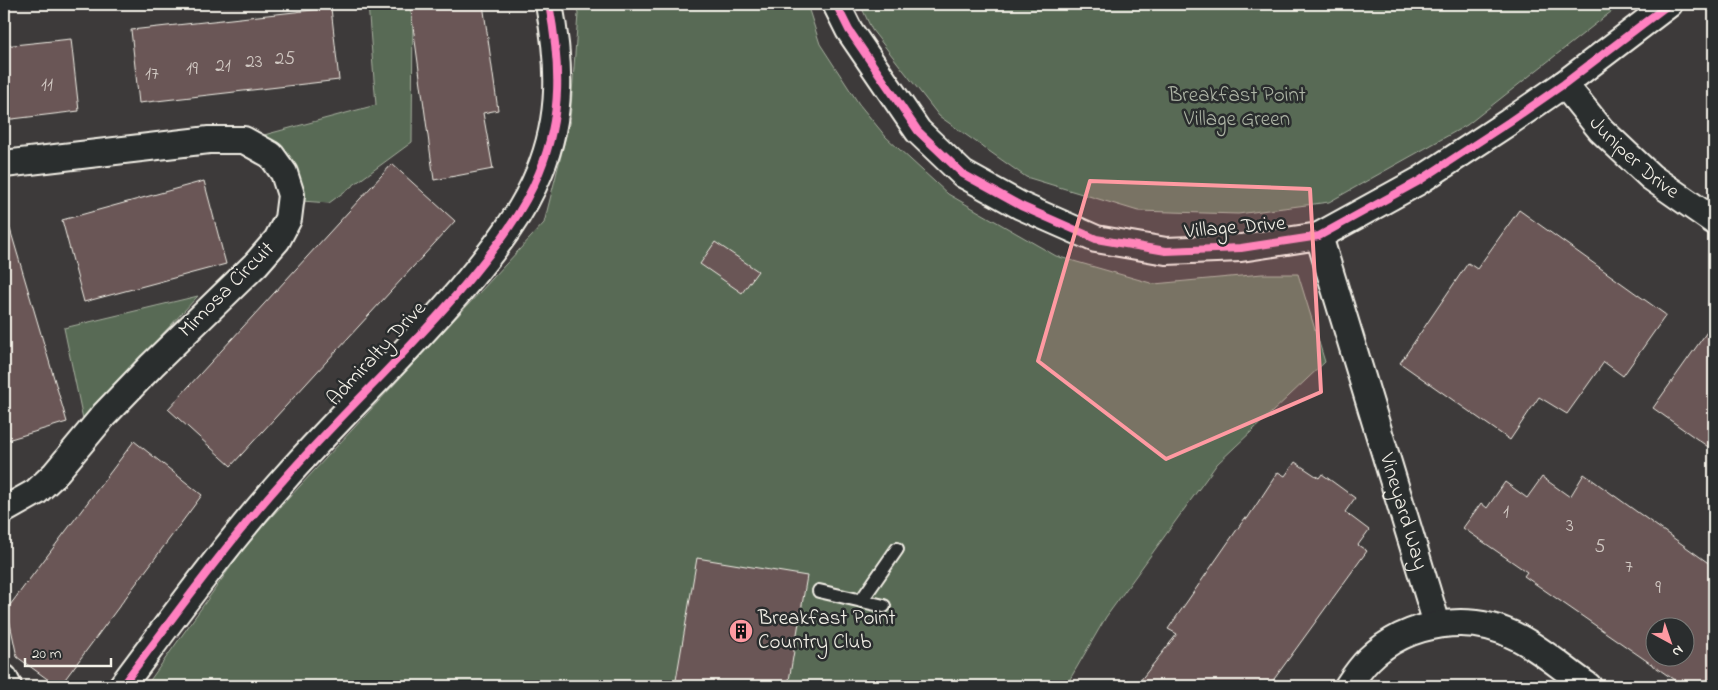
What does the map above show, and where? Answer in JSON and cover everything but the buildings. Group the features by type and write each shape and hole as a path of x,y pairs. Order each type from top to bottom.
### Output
{"street":[{"name":"Admiralty Drive","path":"122,686 235,536 285,478 422,334 492,251 519,210 539,173 557,111 557,62 555,36 549,4"},
{"name":"Village Drive","path":"836,4 849,30 918,131 963,174 1020,206 1096,239 1166,251 1242,248 1320,236 1419,181 1564,84 1670,4"},
{"name":"Juniper Drive","path":"1564,84 1601,130 1651,177 1714,221"},
{"name":"Mimosa Circuit","path":"4,164 209,140 244,140 271,155 284,173 291,195 288,218 281,233 256,264 152,365 110,409 54,475 36,492 4,510"},
{"name":"Vineyard Way","path":"1320,236 1437,624"},
{"path":"1348,686 1368,660 1393,641 1414,631 1437,624 1460,622 1501,630 1520,638 1588,686"},
{"path":"4,678 8,686"}],"lane":[{"path":"861,601 897,549"},
{"path":"819,591 884,606"}],"highlighted area":[{"path":"1090,181 1310,189 1321,392 1166,459 1038,361"}],"green space":[{"path":"368,4 413,4 412,142 329,203 302,201 293,172 264,135 376,105"},
{"path":"576,4 807,4 820,44 859,104 886,137 948,194 1056,256 1154,284 1262,274 1298,274 1325,362 1217,464 1106,617 1066,686 146,686 249,541 544,223 570,120 578,14"},
{"name":"Breakfast Point Village Green","path":"860,4 1621,4 1467,125 1329,202 1238,214 1138,211 1026,177 939,116 872,30"},
{"path":"198,296 83,419 64,328"}],"cycle path":[{"path":"122,686 201,580 263,503 307,453 446,307 488,256 517,216 532,188 547,152 556,110 557,68 549,4"},
{"path":"836,4 849,30 918,131 963,174 1021,206 1096,239 1166,251 1241,248 1319,236 1419,181 1509,122 1564,84 1669,4"}],"place":[{"name":"Breakfast Point Country Club","path":"741,631"}]}
